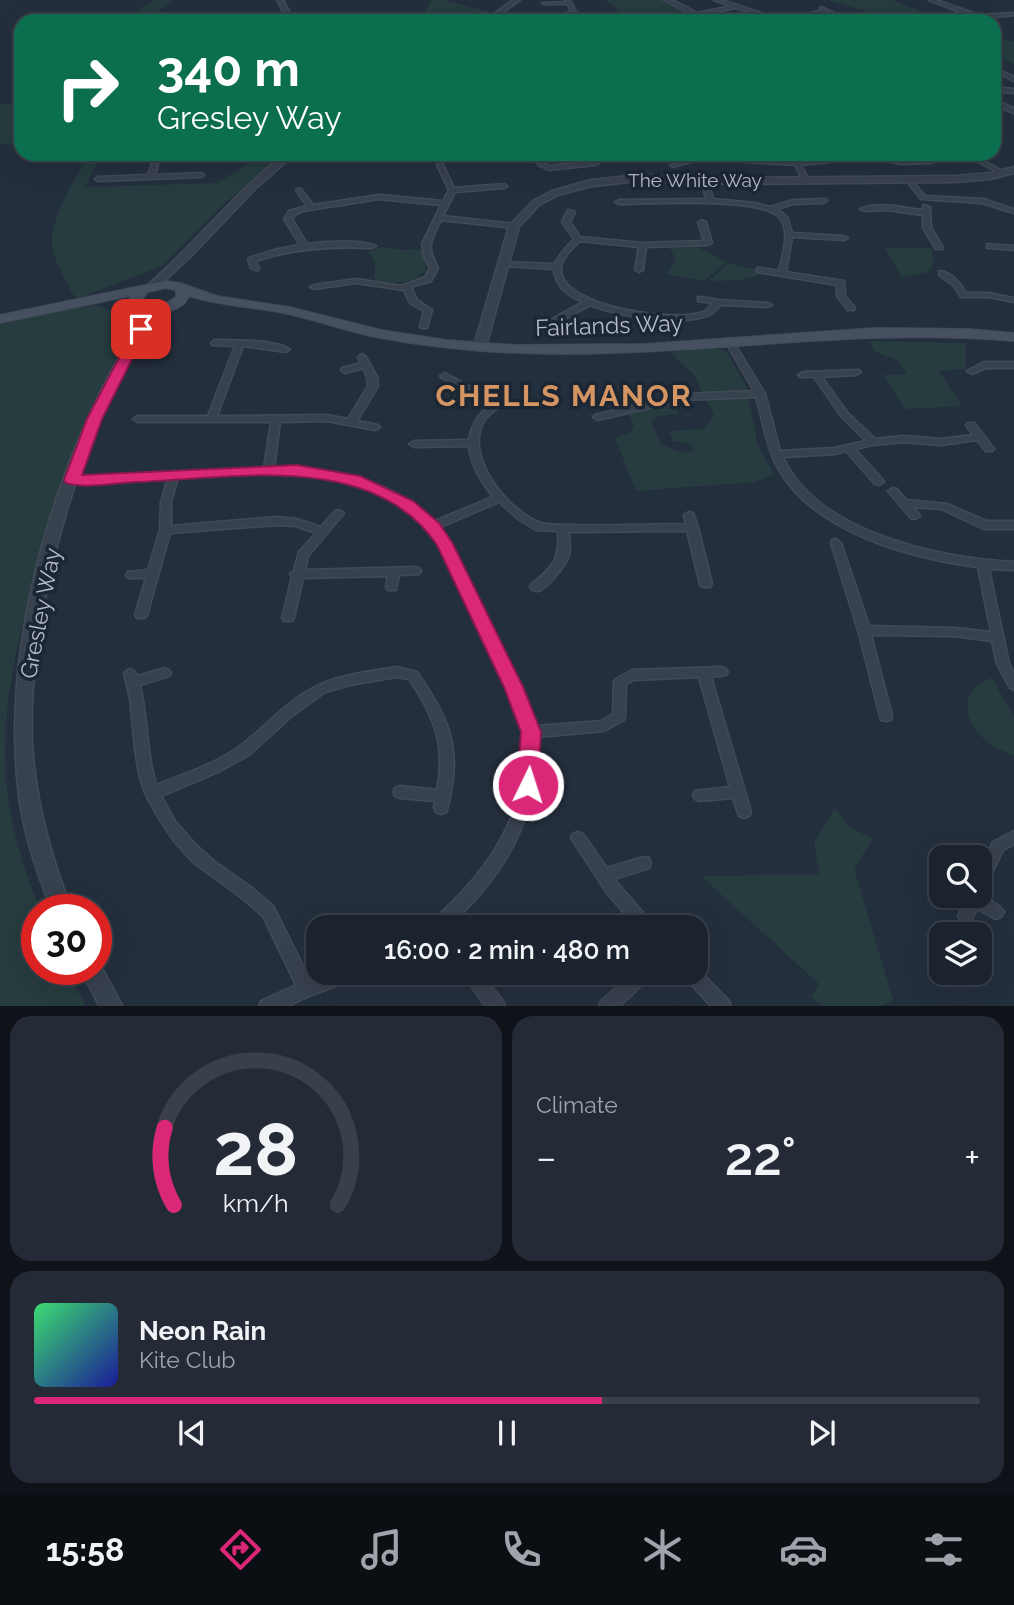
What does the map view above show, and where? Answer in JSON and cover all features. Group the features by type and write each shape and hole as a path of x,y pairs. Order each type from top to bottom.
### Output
{"main road":[{"path":"137,304 135,297 150,287"},
{"path":"0,319 150,287 178,287 184,296 171,306"},
{"name":"Fairlands Way","path":"178,287 208,299 274,307 395,337 480,346 555,350 643,348 845,331 1014,337"},
{"name":"Fairlands Way","path":"103,299 154,309 208,299"}],"street":[{"path":"497,14 517,0"},
{"path":"667,0 693,14"},
{"path":"716,0 756,14"},
{"path":"931,0 971,14"},
{"path":"280,1 292,1"},
{"path":"545,4 569,2 573,13 568,14"},
{"path":"700,14 735,7"},
{"path":"809,14 824,9 838,14"},
{"path":"1002,73 1014,79"},
{"path":"150,177 156,161"},
{"path":"150,287 171,271 247,188 282,161"},
{"path":"436,161 452,190"},
{"path":"537,161 542,166 549,167 596,163"},
{"path":"772,161 818,161"},
{"path":"895,161 932,161"},
{"path":"980,161 1003,173"},
{"path":"797,163 806,180"},
{"name":"The White Way","path":"514,226 537,203 555,193 591,183 639,178 705,181 968,178 1014,170"},
{"path":"98,179 201,174"},
{"path":"908,179 923,198 928,228 939,247"},
{"path":"705,181 710,201"},
{"path":"452,190 504,186"},
{"path":"299,190 311,207"},
{"path":"314,287 351,281 388,288 407,287 424,281 434,268 426,243 452,190"},
{"path":"305,247 288,219 292,213 311,207 379,197 446,203"},
{"path":"923,198 983,201 1014,211"},
{"path":"619,202 710,201 773,208 789,202 823,201"},
{"path":"864,209 886,206 926,214"},
{"path":"773,208 782,215 790,236 782,274"},
{"path":"571,212 566,222 578,239 643,245 709,247 702,222"},
{"path":"438,218 514,226 480,346"},
{"path":"790,236 844,238"},
{"path":"557,267 578,239"},
{"path":"255,268 252,260 305,247 333,244 372,246"},
{"path":"639,270 643,245"},
{"path":"990,246 1014,248"},
{"path":"504,264 557,267"},
{"path":"557,267 561,284 590,302 622,313 686,316 708,313 719,302"},
{"path":"760,270 842,279 841,296 851,308"},
{"path":"171,271 178,287"},
{"path":"942,273 956,283 967,300 988,295 1014,300"},
{"path":"407,287 413,301 428,310 424,326"},
{"path":"701,299 768,305"},
{"path":"548,325 590,302"},
{"path":"137,304 143,318 141,329"},
{"name":"Gresley Way","path":"56,894 34,828 23,747 24,696 33,630 57,525 95,419 141,329 148,320 171,306"},
{"path":"729,341 760,394 771,441 787,474 810,498 860,531 917,552 983,565 1014,566"},
{"path":"215,343 286,349"},
{"path":"211,420 240,344"},
{"path":"345,370 364,361 372,377 373,386 351,422"},
{"path":"972,371 984,365 1014,365"},
{"path":"803,375 856,372"},
{"path":"816,374 844,414 873,442"},
{"path":"446,376 499,402 483,413 474,428 475,459 482,477 500,498 532,523 563,529 693,527"},
{"path":"598,417 683,397 760,394"},
{"path":"138,419 305,417 375,427"},
{"path":"157,431 163,419"},
{"path":"269,470 276,419"},
{"path":"971,425 989,449"},
{"path":"777,454 849,449 873,442 903,439 941,442 979,437"},
{"path":"414,444 474,443"},
{"path":"849,449 879,482"},
{"path":"72,480 269,470 318,472 360,481 393,496 433,526 445,544 514,687 531,732 528,785 518,822 479,887 449,915"},
{"path":"141,615 165,530 166,502 174,474"},
{"path":"893,491 915,516"},
{"path":"433,526 500,498"},
{"path":"905,503 943,506 984,525 1014,525"},
{"path":"288,618 296,574 309,545 339,513"},
{"path":"689,515 706,584"},
{"path":"165,530 277,521 296,523 322,531"},
{"path":"536,587 562,562 566,552 563,529"},
{"path":"836,542 864,630 886,716"},
{"path":"983,565 994,606 997,637 1009,663 1014,685"},
{"path":"392,587 394,571"},
{"path":"296,574 415,571"},
{"path":"132,575 152,574"},
{"path":"864,630 954,632 997,637"},
{"path":"152,793 230,760 258,740 298,703 321,689 350,680 402,671 413,675 444,731 448,755 442,802 400,792"},
{"path":"531,732 604,726 612,722 619,716 620,682 632,675 722,672"},
{"path":"165,673 131,678 145,773 152,793 168,820 193,852 268,911 306,989"},
{"path":"704,673 744,812"},
{"path":"700,795 737,792"},
{"path":"992,858 998,845 1014,836"},
{"path":"578,838 604,876 636,915"},
{"path":"604,876 644,863"},
{"path":"966,916 970,908"},
{"path":"990,908 996,912"},
{"path":"100,985 112,1006"},
{"path":"267,1006 318,985"},
{"path":"480,985 497,1006"},
{"path":"607,1006 630,985"},
{"path":"703,985 723,1006"}],"green space":[{"path":"155,0 174,0 154,14 132,14"},
{"path":"432,0 445,0 492,13 491,14 423,14"},
{"path":"606,0 662,0 687,14 622,14"},
{"path":"828,0 892,0 929,14 874,14"},
{"path":"1001,38 1014,42 1014,64 1001,59"},
{"path":"14,103 14,144 0,144 0,104"},
{"path":"86,161 98,161 85,187 218,183 251,161 275,161 226,202 162,266 76,299 61,272 52,243 56,222"},
{"path":"383,247 421,249 425,271 402,282 375,281 375,263 369,252"},
{"path":"698,247 727,262 704,281 666,274 676,260 670,248"},
{"path":"885,248 931,248 935,262 928,272 902,278"},
{"path":"729,263 758,270 758,275 739,280 708,281"},
{"path":"98,305 131,318 130,333 60,507 28,605 8,705 5,756 15,834 35,894 21,894 21,985 75,985 86,1006 0,1006 0,323 70,308"},
{"path":"869,341 966,343 966,369 939,371 962,406 905,409 883,375 907,374 897,360 875,352"},
{"path":"712,347 727,352 746,386 758,445 774,475 754,482 636,491 615,438 632,432 634,425 629,414 673,401 679,414 658,416 651,422 661,444 681,453 694,451 690,444 673,441 669,431 704,429 714,416 694,375 668,350"},
{"path":"992,678 1014,717 1014,756 987,741 979,734 970,718 968,697 979,683"},
{"path":"835,808 851,828 873,839 854,868 893,1000 881,1006 822,1006 811,997 819,984 701,876 819,874 814,842"}],"district":[{"name":"CHELLS MANOR","path":"564,395"}],"route":[{"path":"141,329 95,419 72,480 297,470 360,481 407,504 433,526 445,544 514,687 531,732 528,785"}]}
